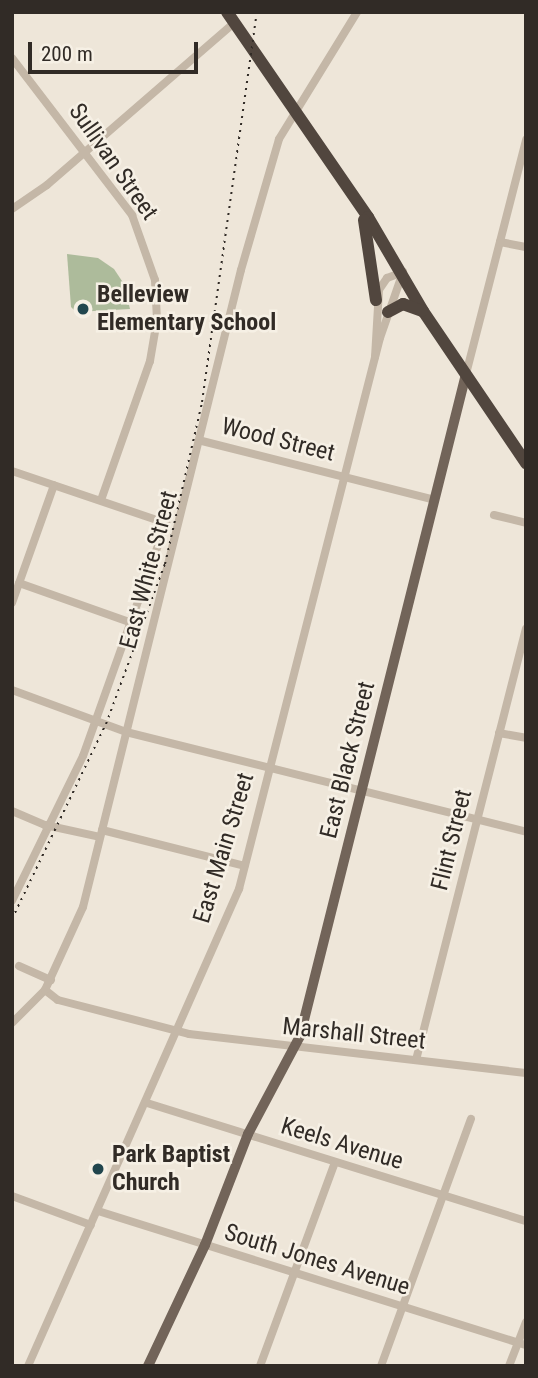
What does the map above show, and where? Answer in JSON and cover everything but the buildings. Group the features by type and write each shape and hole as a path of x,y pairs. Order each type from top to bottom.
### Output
{"highway":[{"path":"230,18 351,196 423,311 526,463"},
{"path":"351,196 381,244"},
{"path":"364,220 376,300"},
{"path":"388,313 403,304 423,311"}],"main road":[{"name":"East Black Street","path":"148,1366 205,1245 248,1134 296,1048 466,374"}],"street":[{"name":"East White Street","path":"12,1023 45,990 76,928 202,441 244,260 279,139 357,12"},
{"path":"12,209 85,151 230,18"},
{"name":"Sullivan Street","path":"12,58 120,197 142,235 156,299 150,361 101,500"},
{"name":"East Black Street","path":"466,374 526,140"},
{"path":"500,242 526,247"},
{"path":"376,300 382,283 400,275"},
{"name":"East Main Street","path":"28,1366 233,907 375,357 400,275"},
{"name":"East Main Street","path":"375,357 376,300"},
{"name":"Wood Street","path":"202,441 435,500"},
{"path":"12,471 166,523 97,720 12,901"},
{"path":"12,604 54,485"},
{"path":"494,515 526,523"},
{"path":"19,583 132,623"},
{"name":"Flint Street","path":"416,1060 526,629"},
{"path":"12,690 126,732 526,831"},
{"path":"499,733 526,738"},
{"path":"12,811 50,825 101,833 245,866"},
{"path":"19,966 51,980"},
{"name":"Marshall Street","path":"45,990 58,1000 178,1032 526,1073"},
{"name":"Keels Avenue","path":"147,1103 526,1221"},
{"path":"381,1366 471,1119"},
{"path":"261,1366 335,1162"},
{"path":"12,1196 91,1225"},
{"name":"South Jones Avenue","path":"98,1211 522,1344"},
{"path":"509,1366 522,1344 526,1322"}],"green space":[{"path":"67,254 98,258 114,269 124,284 130,309 76,312 71,307"}],"railway":[{"path":"12,919 106,724 165,564 202,402 257,12"}],"place":[{"name":"Belleview Elementary School","path":"83,309"},
{"name":"Park Baptist Church","path":"98,1169"}]}
